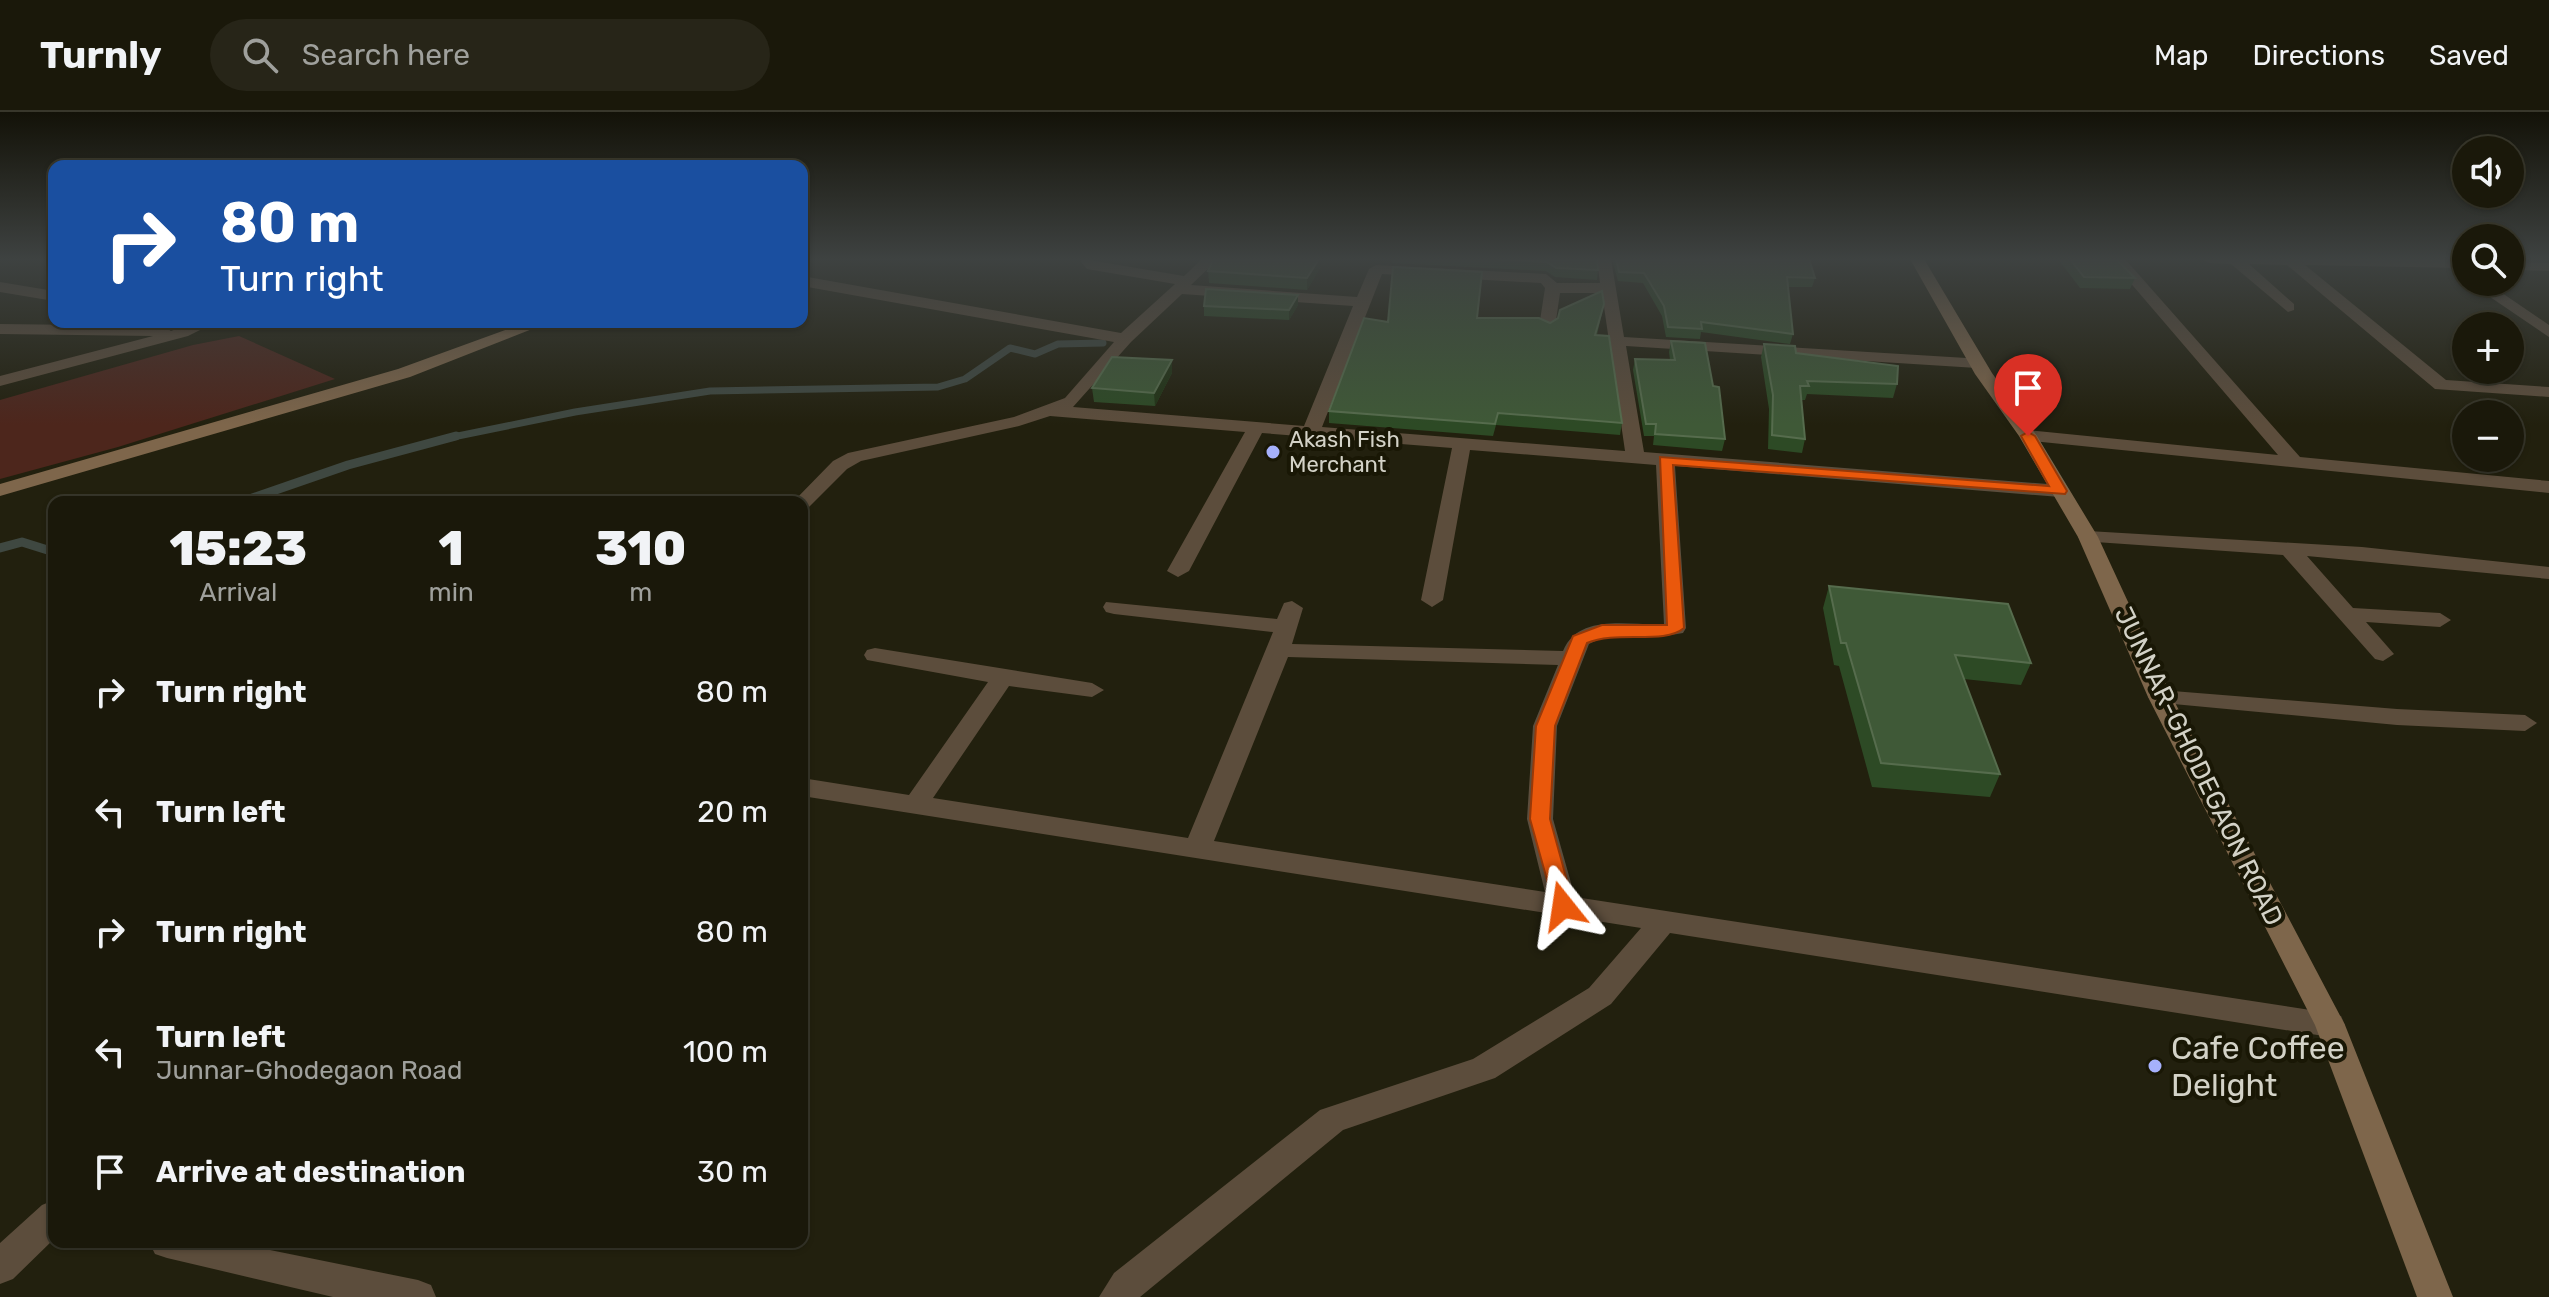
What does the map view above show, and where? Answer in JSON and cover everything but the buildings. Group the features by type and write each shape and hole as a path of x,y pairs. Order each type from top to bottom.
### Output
{"main road":[{"name":"JUNNAR-GHODEGAON ROAD","path":"1949,314 1977,363 2028,436 2088,537 2160,697 2330,1025 2435,1297"},
{"path":"0,490 404,373 526,328"}],"street":[{"path":"987,314 1125,339"},
{"path":"808,497 840,465 855,457 1052,411 1071,402 1125,339 1151,314"},
{"path":"1311,432 1355,314"},
{"path":"1547,327 1549,314"},
{"path":"1613,314 1635,457"},
{"path":"2165,314 2292,459"},
{"path":"2355,314 2441,385 2549,392"},
{"path":"2523,314 2549,332"},
{"path":"40,329 48,326"},
{"path":"0,381 194,328"},
{"path":"0,329 182,333"},
{"path":"1617,341 1977,363"},
{"path":"1052,411 2060,491"},
{"path":"1178,571 1256,428"},
{"path":"2028,436 2292,459 2549,487"},
{"path":"1432,600 1462,444"},
{"path":"1563,906 1540,819 1545,726 1579,640 1602,630 1662,632 1675,628 1665,460"},
{"path":"2088,537 2471,562 2549,573"},
{"path":"2289,549 2383,654"},
{"path":"1114,607 1573,658"},
{"path":"2350,614 2440,620"},
{"path":"1197,849 1285,628"},
{"path":"875,655 1092,690"},
{"path":"915,805 1003,678"},
{"path":"2160,697 2397,717 2525,723"},
{"path":"808,788 2330,1025"},
{"path":"1117,1297 1127,1285 1223,1211 1332,1120 1484,1069 1600,996 1664,921"},
{"path":"0,1267 48,1222"},
{"path":"190,1248 243,1262 418,1297"}],"shaded area":[{"path":"239,336 335,379 118,447 0,479 0,400 193,345"}],"waterway":[{"path":"450,438 575,412 710,391 938,387 965,379 1010,348 1035,354 1058,344 1103,343"},
{"path":"450,438 456,436"},
{"path":"258,496 348,465 450,438"},
{"path":"0,548 22,542 48,550"}],"place":[{"name":"Akash Fish Merchant","path":"1273,452"},
{"name":"Cafe Coffee Delight","path":"2155,1066"}],"route":[{"path":"1563,906 1540,819 1545,726 1579,640 1602,630 1662,632 1675,628 1665,460 2060,491 2028,436"}]}
